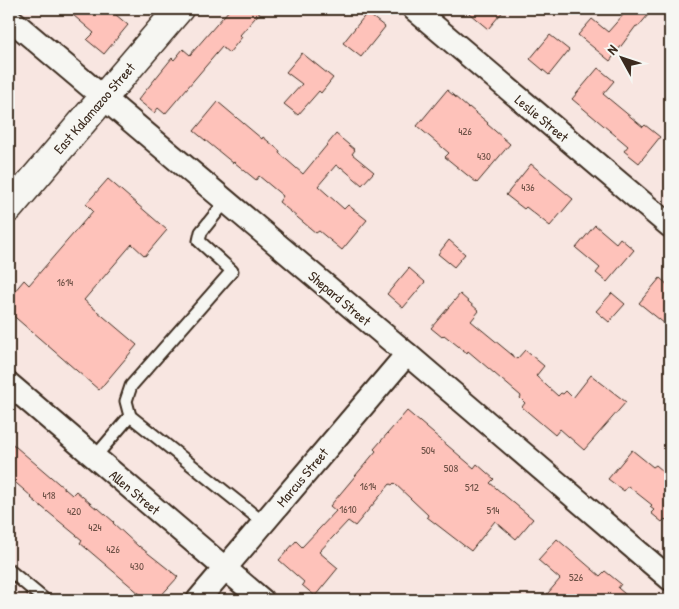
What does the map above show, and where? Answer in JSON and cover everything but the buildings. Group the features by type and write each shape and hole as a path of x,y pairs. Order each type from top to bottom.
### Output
{"street":[{"name":"East Kalamazoo Street","path":"9,208 179,9"},
{"name":"Leslie Street","path":"414,9 670,226"},
{"name":"Shepard Street","path":"9,18 670,579"},
{"name":"Marcus Street","path":"198,600 407,354"},
{"name":"Allen Street","path":"9,384 262,600"}],"lane":[{"path":"226,202 201,232 199,241 232,271 132,386 126,400 130,416 264,523"},
{"path":"94,458 130,416"},
{"path":"9,570 45,600"}]}
